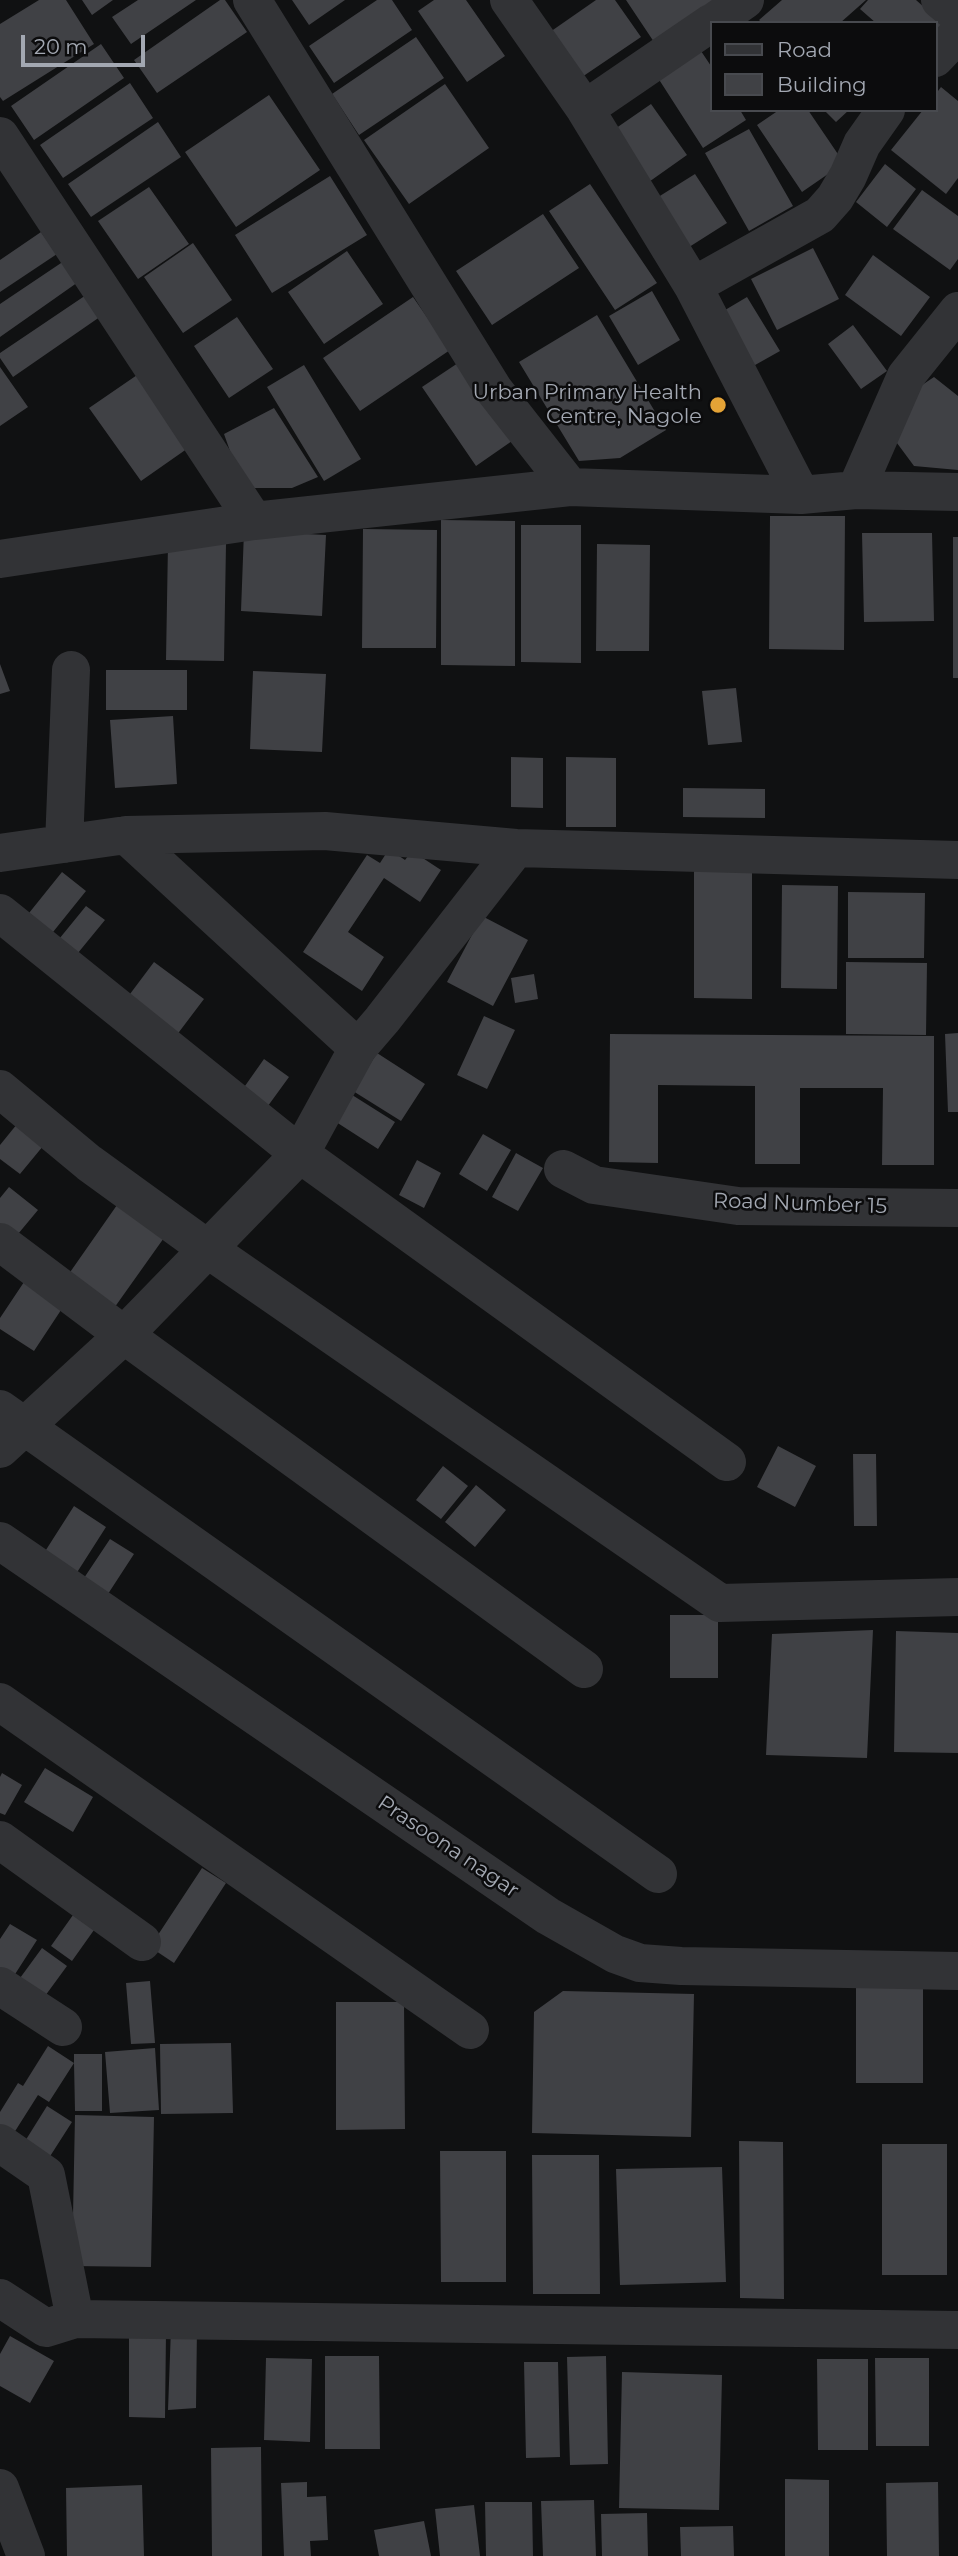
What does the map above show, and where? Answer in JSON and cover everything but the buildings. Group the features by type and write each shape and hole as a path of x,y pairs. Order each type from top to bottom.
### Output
{"street":[{"path":"253,0 494,390 570,487"},
{"path":"509,0 585,109 693,286 801,495"},
{"path":"714,21 745,0"},
{"path":"940,0 958,15"},
{"path":"585,109 710,24"},
{"path":"937,56 958,34"},
{"path":"693,286 820,215 835,198 862,144 885,112"},
{"path":"0,136 254,521"},
{"path":"856,490 906,376 958,312"},
{"path":"0,559 254,521 570,487 801,495 856,490 958,492"},
{"path":"64,844 71,670"},
{"path":"0,853 126,835 325,831 516,848 958,860"},
{"path":"126,835 358,1048"},
{"path":"516,848 358,1048 300,1154 124,1335 8,1428 658,1874"},
{"path":"0,913 300,1154 727,1462"},
{"path":"0,1089 89,1163 209,1250 720,1602 958,1597"},
{"name":"Road Number 15","path":"563,1169 594,1185 738,1206 958,1208"},
{"path":"0,1242 584,1669"},
{"name":"Prasoona nagar","path":"0,1541 548,1916 615,1954 640,1963 681,1966 958,1971"},
{"path":"0,1702 470,2030"},
{"path":"0,1840 142,1942"},
{"path":"0,1986 63,2027"},
{"path":"0,2143 46,2175 75,2319"},
{"path":"0,2298 46,2328 75,2319 958,2330"},
{"path":"1,2490 26,2556"}],"place":[{"name":"Urban Primary Health Centre, Nagole","path":"718,405"}]}
